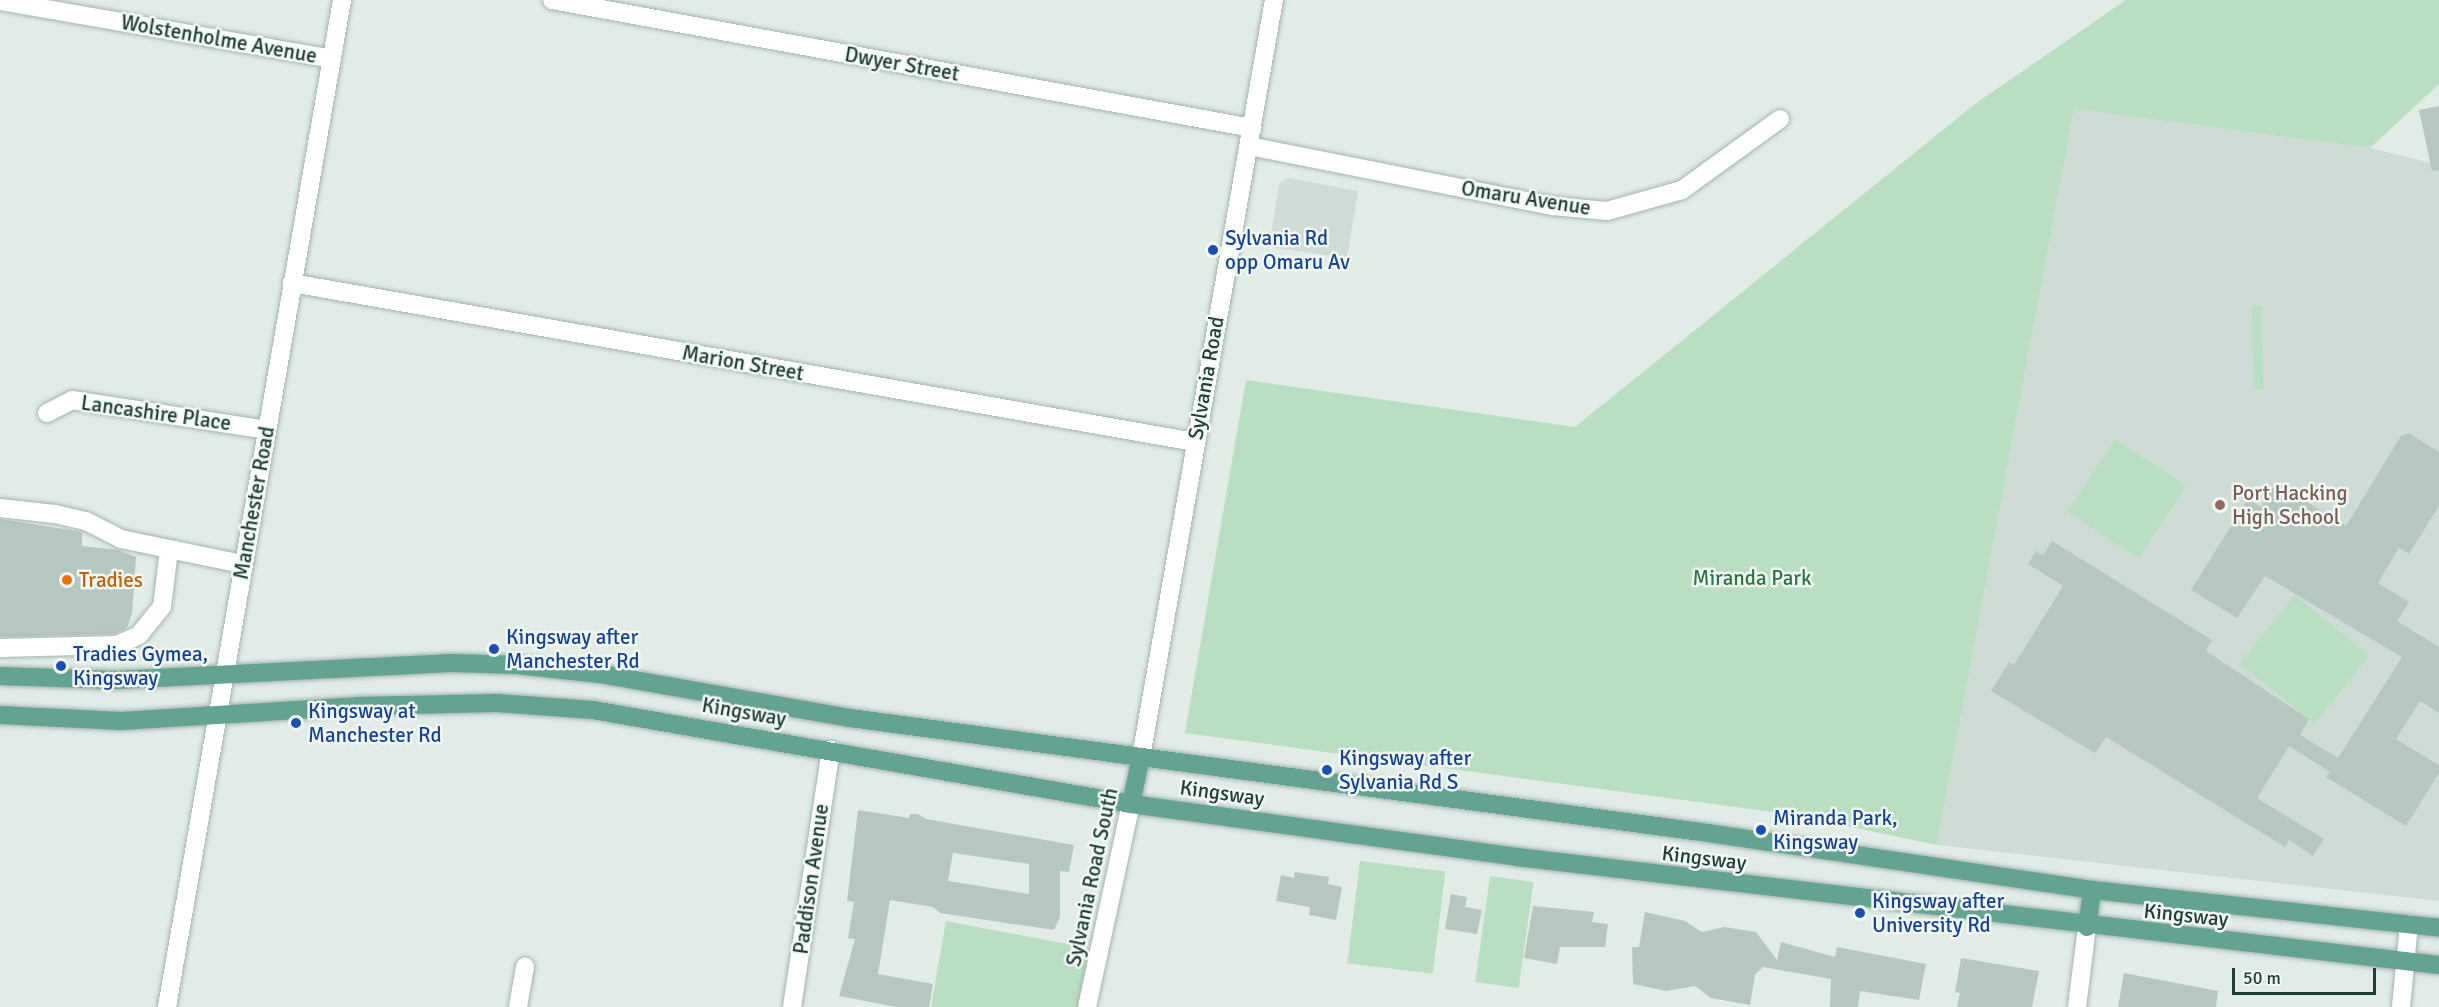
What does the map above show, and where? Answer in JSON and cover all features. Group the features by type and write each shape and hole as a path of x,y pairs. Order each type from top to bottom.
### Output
{"main road":[{"name":"Kingsway","path":"0,676 116,680 452,663 517,665 600,674 850,718 2092,890 2439,928"},
{"name":"Kingsway","path":"0,716 121,721 217,714 497,703 593,710 1131,804 1506,856 2087,927 2439,966"},
{"name":"Sylvania Road South","path":"1131,804 1142,757"},
{"path":"2087,927 2092,890"}],"street":[{"name":"Manchester Road","path":"167,1007 242,564 342,0"},
{"name":"Dwyer Street","path":"552,0 1252,128"},
{"name":"Sylvania Road","path":"1142,757 1195,442 1274,0"},
{"name":"Wolstenholme Avenue","path":"0,1 332,59"},
{"name":"Omaru Avenue","path":"1249,146 1552,206 1608,211 1682,190 1780,118"},
{"name":"Marion Street","path":"292,283 1195,442"},
{"name":"Lancashire Place","path":"47,412 72,400 267,430"},
{"path":"0,508 76,519 121,539 242,564"},
{"path":"0,648 117,645 139,635 162,607 169,550"},
{"name":"Paddison Avenue","path":"792,1007 831,750"},
{"name":"Sylvania Road South","path":"1088,1007 1131,804"},
{"path":"2401,1007 2409,924"},
{"path":"2077,1007 2087,927"},
{"path":"518,1007 525,967"}],"shaded area":[{"name":"Port Hacking High School","path":"2074,109 2370,148 2439,165 2439,901 1937,845"},
{"path":"1288,178 1358,191 1347,258 1269,247 1279,184"}],"green space":[{"name":"Miranda Park","path":"2126,0 2439,0 2439,84 2370,148 2074,109 1937,845 1794,815 1185,733 1246,380 1575,427 1975,104"},
{"path":"2252,306 2262,306 2263,389 2253,389"},
{"path":"2115,439 2186,485 2139,558 2068,512"},
{"path":"2295,595 2370,655 2314,724 2240,663"},
{"path":"1360,861 1445,871 1433,974 1347,963"},
{"path":"1490,876 1534,882 1519,988 1475,982"},
{"path":"946,921 1099,950 1087,1007 931,1007"}],"building":[{"path":"2439,106 2439,170 2432,171 2419,110"},
{"path":"2409,433 2439,452 2439,506 2409,554 2399,548 2378,583 2409,602 2397,621 2439,647 2439,713 2420,701 2396,739 2439,765 2439,773 2406,826 2326,777 2330,772 2289,746 2257,798 2324,839 2313,856 2289,840 2285,847 2106,737 2095,753 1991,691 2009,662 2014,665 2063,586 2028,564 2036,551 2043,555 2052,541 2212,640 2206,651 2309,719 2300,735 2338,758 2402,657 2265,576 2237,618 2191,590 2248,499 2261,507 2276,483 2346,526 2401,436"},
{"name":"Tradies","path":"0,519 82,532 82,546 118,550 136,557 132,613 127,628 114,634 0,637"},
{"path":"858,810 909,818 910,814 918,814 926,819 1074,845 1069,872 1060,871 1060,917 1054,930 940,913 933,907 890,900 878,974 933,984 929,1007 897,1007 839,996 855,939 848,938 854,902 847,901","holes":["953,853 1029,864 1029,894 948,881"]},
{"path":"1295,872 1329,877 1328,884 1342,887 1336,920 1309,915 1310,907 1276,901 1281,875 1294,878"},
{"path":"1451,894 1467,897 1465,907 1482,910 1477,934 1445,929"},
{"path":"1533,906 1594,912 1592,922 1608,924 1605,947 1560,947 1557,964 1524,958"},
{"path":"1645,912 1685,921 1702,932 1724,927 1756,932 1777,960 1781,942 1835,957 1837,947 1926,964 1919,1000 1860,991 1858,1007 1830,1007 1831,979 1763,967 1755,975 1750,1005 1711,998 1695,986 1666,991 1633,984 1632,947 1639,947"},
{"path":"1961,958 2039,971 2032,1007 1957,1007 1960,993 1955,992"},
{"path":"2124,973 2218,991 2216,1007 2118,1007"}],"place":[{"name":"Sylvania Rd opp Omaru Av","path":"1213,250"},
{"name":"Port Hacking High School","path":"2220,505"},
{"name":"Tradies","path":"67,580"},
{"name":"Kingsway after Manchester Rd","path":"494,649"},
{"name":"Tradies Gymea, Kingsway","path":"61,666"},
{"name":"Kingsway at Manchester Rd","path":"296,723"},
{"name":"Kingsway after Sylvania Rd S","path":"1327,770"},
{"name":"Miranda Park, Kingsway","path":"1761,830"},
{"name":"Kingsway after University Rd","path":"1860,913"}]}
